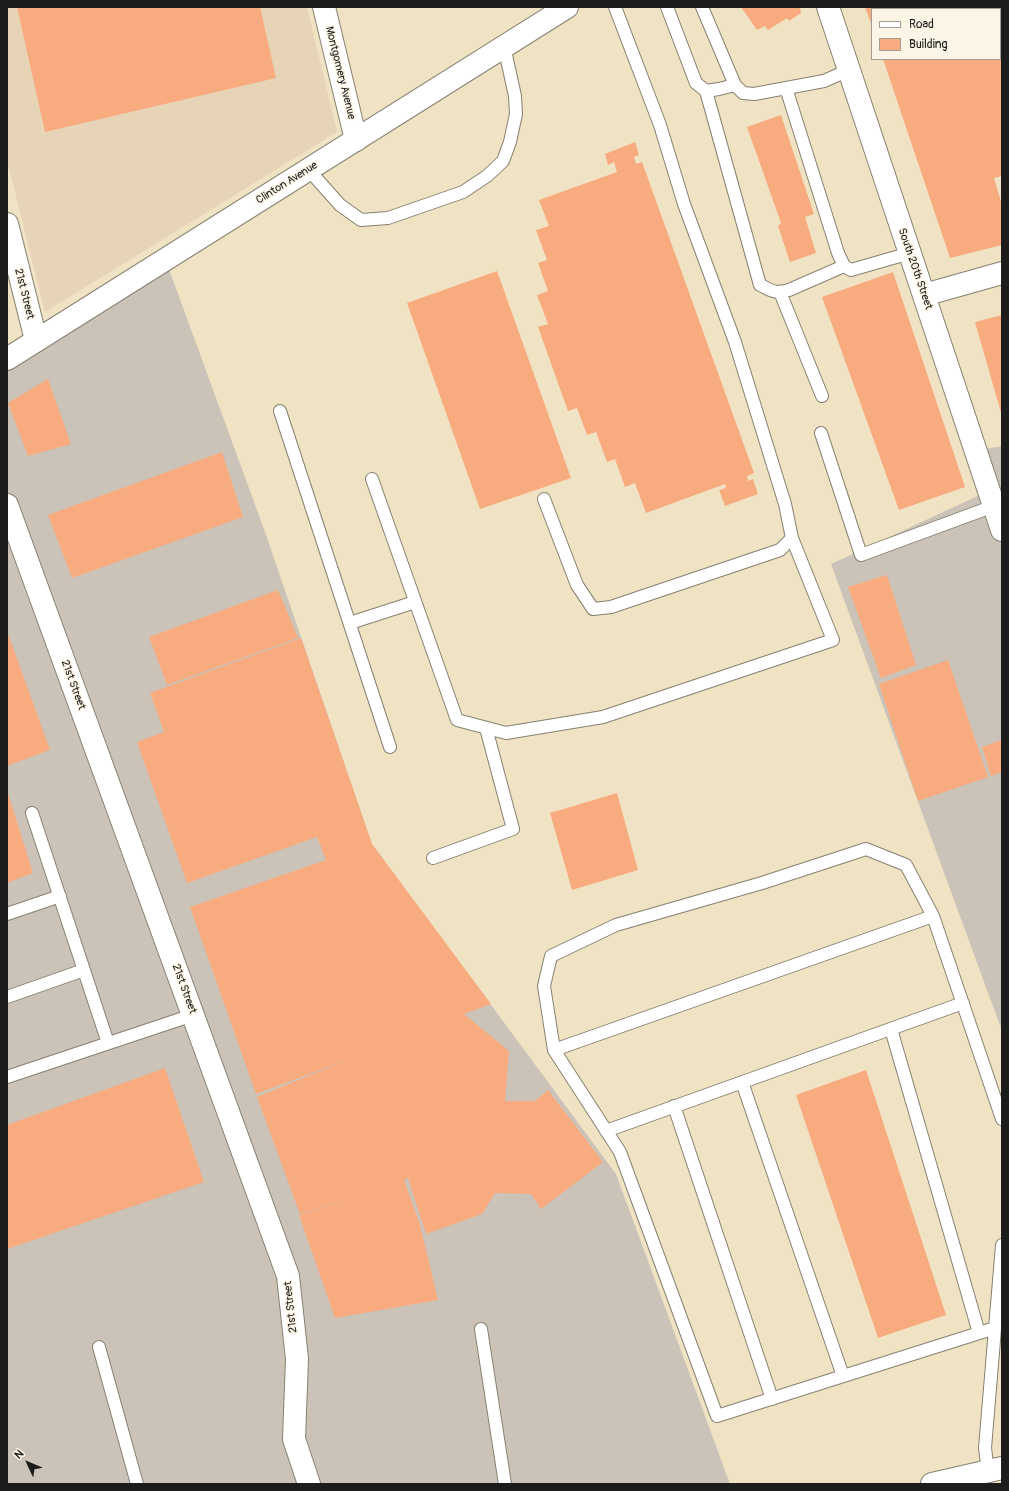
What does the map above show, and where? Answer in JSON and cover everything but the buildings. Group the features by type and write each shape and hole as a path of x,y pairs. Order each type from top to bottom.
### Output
{"street":[{"name":"Montgomery Avenue","path":"324,7 356,140"},
{"name":"Clinton Avenue","path":"7,359 567,7"},
{"name":"South 20th Street","path":"828,7 1002,530"},
{"name":"21st Street","path":"7,224 36,340"},
{"path":"924,295 1002,273"},
{"name":"21st Street","path":"7,505 288,1276 297,1359 294,1438 309,1484"},
{"path":"932,1484 995,1470"}],"lane":[{"path":"372,479 457,720 506,733 603,717 833,640 792,538 785,504 735,342 684,204 660,126 615,7"},
{"path":"667,7 696,83 706,91 760,285 776,293 789,290 844,266"},
{"path":"702,7 735,85 744,93 754,94 824,81 849,70"},
{"path":"308,169 340,205 360,220 388,218 463,192 487,176 503,161 510,142 516,114 515,96 504,46"},
{"path":"706,91 735,85"},
{"path":"786,88 838,254 844,266 851,270 910,253"},
{"path":"780,292 822,396"},
{"path":"280,411 390,747"},
{"path":"821,433 861,554 994,506"},
{"path":"544,499 577,585 593,608 611,607 780,550 792,538"},
{"path":"350,623 415,602"},
{"path":"433,858 513,829 486,728"},
{"path":"32,813 108,1043"},
{"path":"995,1328 717,1416 620,1152 554,1050 544,986 551,956 616,925 762,883 866,849 906,865 933,916 1002,1118"},
{"path":"7,914 60,896"},
{"path":"554,1050 933,916"},
{"path":"7,998 84,970"},
{"path":"606,1131 963,1003"},
{"path":"7,1077 193,1015"},
{"path":"891,1029 979,1334"},
{"path":"742,1082 843,1376"},
{"path":"674,1106 772,1398"},
{"path":"995,1470 985,1448 1002,1245"},
{"path":"481,1329 506,1484"},
{"path":"99,1348 137,1484"}],"shaded area":[{"path":"7,7 307,7 337,132 45,312 7,160"},
{"path":"162,250 265,532 372,844 616,1174 730,1484 7,1484 7,349"},
{"path":"1002,446 1002,1031 831,564 997,487 986,449"}]}
